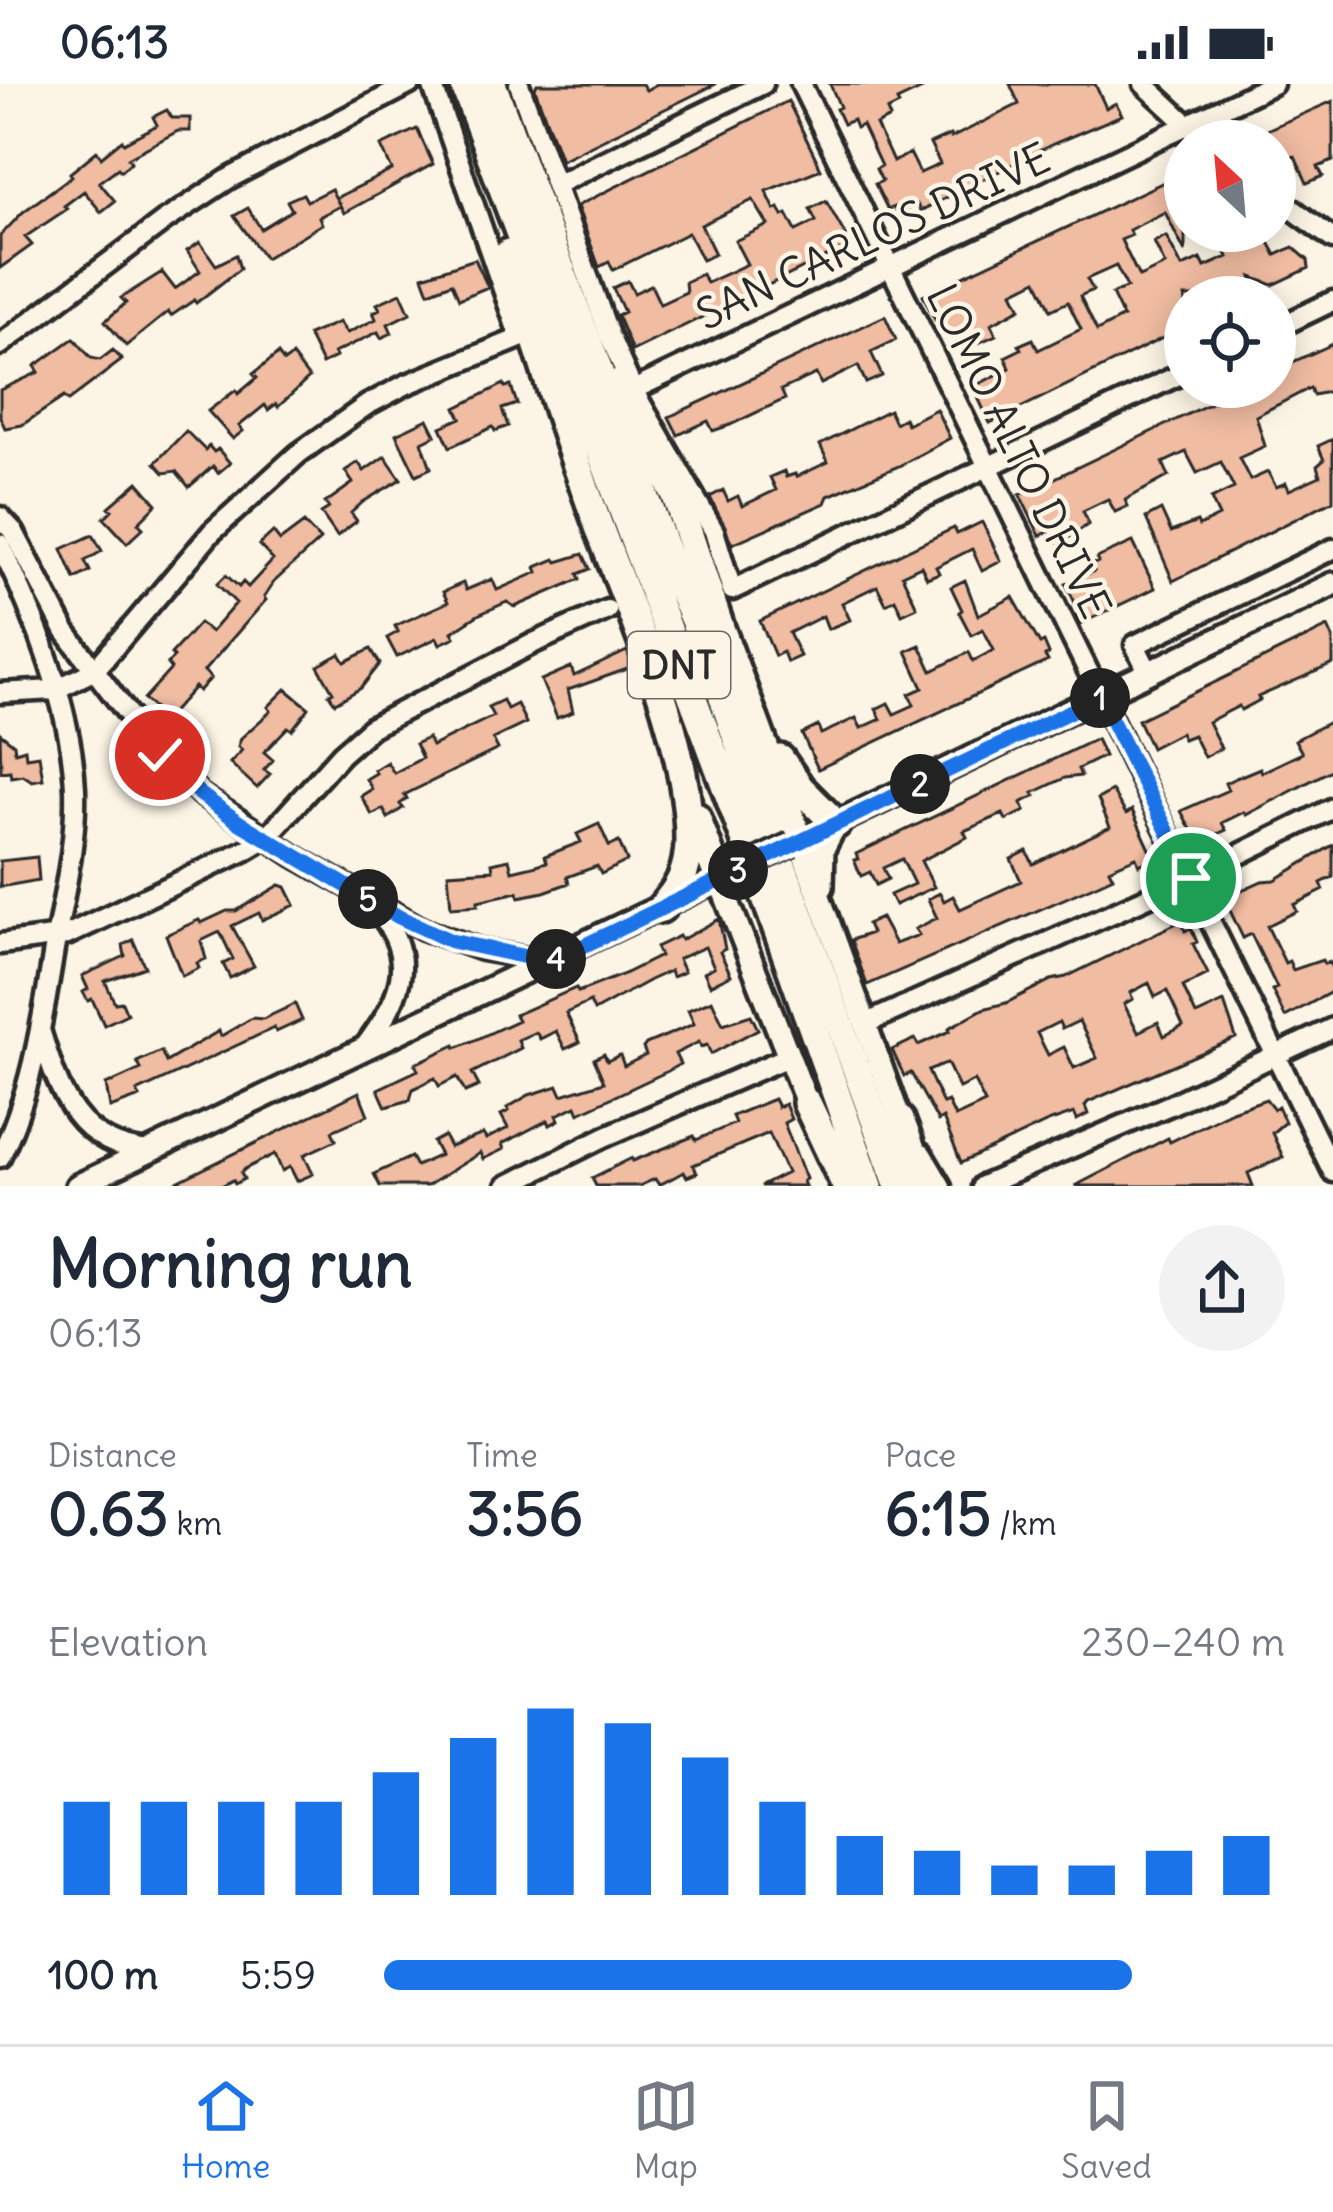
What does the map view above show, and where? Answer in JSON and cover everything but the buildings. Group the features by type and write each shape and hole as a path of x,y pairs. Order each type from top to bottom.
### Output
{"highway":[{"name":"DNT","path":"464,84 869,1186"},
{"name":"DNT","path":"491,84 708,653 899,1186"},
{"path":"487,146 503,231 554,401 676,746 689,844 686,873 661,908"},
{"path":"579,320 675,493 796,843"},
{"path":"758,725 800,788 836,824"},
{"path":"684,791 728,875"},
{"path":"807,1103 846,1186"},
{"path":"900,1120 925,1186"}],"main road":[{"path":"77,1186 1333,584"},
{"path":"822,906 822,856 836,824"},
{"path":"796,843 868,1023 900,1120"},
{"path":"728,875 807,1103"}],"street":[{"path":"0,345 197,199 410,84"},
{"path":"0,693 55,690 94,670 212,532 298,454 405,385 520,338 432,84"},
{"path":"519,84 632,390 714,531 731,590 1164,382"},
{"path":"555,185 763,84"},
{"name":"LOMO ALTO DRIVE","path":"801,84 1333,1172"},
{"path":"1144,84 1180,120"},
{"name":"SAN CARLOS DRIVE","path":"1198,120 1273,84"},
{"name":"SAN CARLOS DRIVE","path":"632,390 1164,137"},
{"path":"1296,212 1333,239"},
{"path":"1296,319 1333,301"},
{"path":"0,518 14,532 53,611 94,670 187,782 266,838 364,897 451,941 550,962"},
{"path":"0,544 35,620 69,740 75,792 69,872 41,1031 0,1157"},
{"path":"1149,673 1135,645 1333,549"},
{"path":"0,944 55,939 266,838 341,754 372,727 607,610"},
{"path":"868,1023 1191,878 1333,808"},
{"path":"362,1051 390,1012 402,967 394,932 364,897"},
{"path":"982,1186 1333,1028"},
{"path":"41,1031 54,1076 81,1123 122,1147 150,1152"},
{"path":"506,1186 604,1137 790,1056"},
{"path":"807,1103 832,1186"},
{"path":"900,1120 940,1186"}],"route":[{"path":"160,755 200,794 240,823 399,917 451,941 550,962 1100,697 1191,878"}]}
